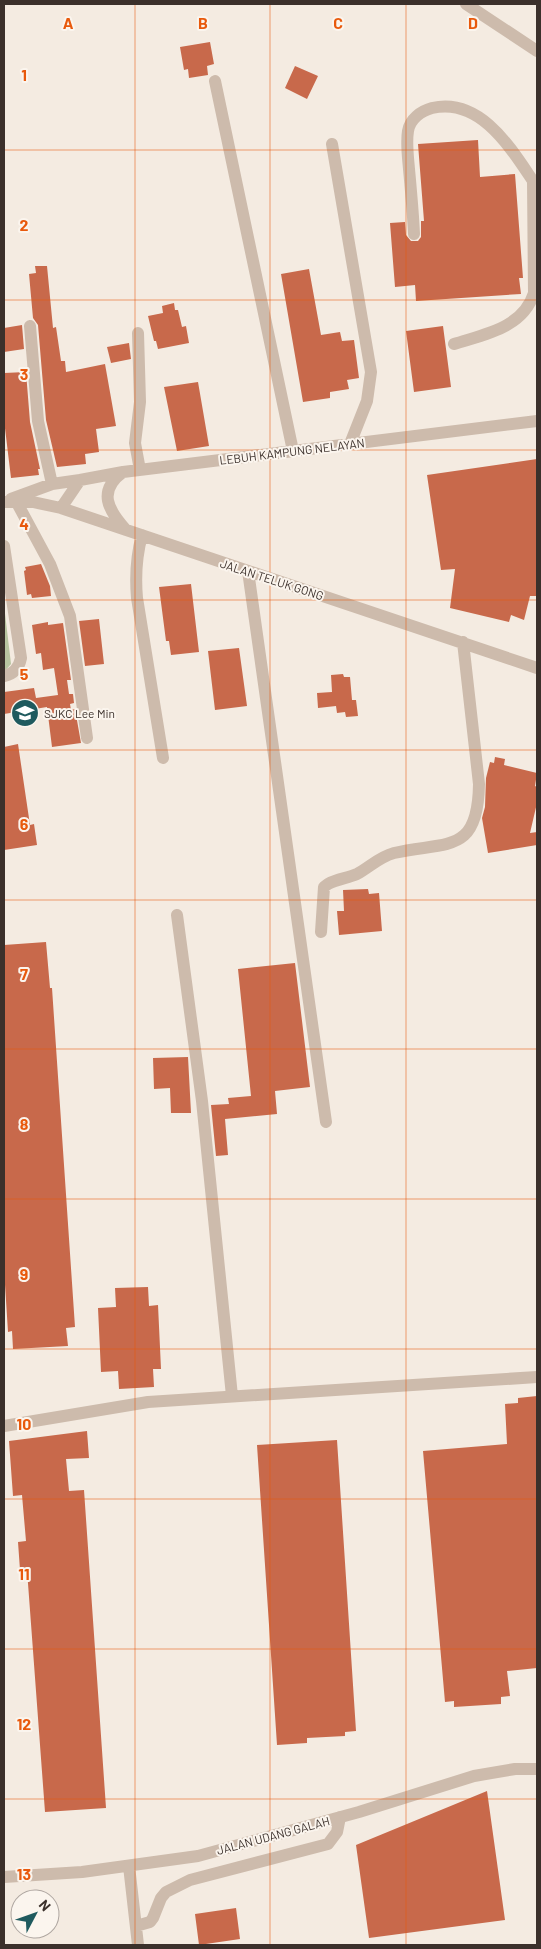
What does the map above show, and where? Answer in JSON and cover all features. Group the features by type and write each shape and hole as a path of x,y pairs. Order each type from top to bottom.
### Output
{"street":[{"path":"466,4 537,51"},
{"path":"215,81 294,451"},
{"path":"414,234 408,129 414,118 424,110 437,107 460,109 474,113 484,119 515,154 535,183 534,293 532,301 518,319 506,326 454,344"},
{"path":"332,144 371,372 367,402 350,444"},
{"path":"30,326 38,421 52,484"},
{"path":"138,334 140,402 134,443 140,470"},
{"name":"LEBUH KAMPUNG NELAYAN","path":"8,502 52,484 123,472 537,421"},
{"path":"123,472 111,484 107,496 111,510 126,530"},
{"path":"61,508 80,480"},
{"path":"8,502 50,564 70,616 87,738"},
{"name":"JALAN TELUK GONG","path":"8,502 33,502 61,508 537,668"},
{"path":"142,535 136,554 137,598 163,758"},
{"path":"4,546 21,658 16,670 12,674 4,676"},
{"path":"248,571 326,1122"},
{"path":"321,932 324,887 328,884 360,872 378,859 386,856 439,847 450,843 471,829 478,805 479,784 462,642"},
{"path":"177,915 202,1101 232,1396"},
{"path":"4,1426 116,1406 232,1396 537,1377"},
{"name":"JALAN UDANG GALAH","path":"4,1877 82,1872 198,1856 340,1817 474,1776 515,1769 537,1769"},
{"path":"136,1926 150,1922 161,1898 166,1892 190,1880 328,1844 334,1839 340,1817"},
{"path":"129,1866 138,1945"}],"green space":[{"path":"4,605 11,664 4,672"}],"building":[{"path":"210,42 214,64 207,66 208,75 189,78 188,69 184,70 180,47"},
{"path":"295,66 318,76 307,99 285,88"},
{"path":"478,140 480,177 515,174 523,278 519,278 521,294 416,301 415,285 395,287 390,223 405,222 406,235 411,241 418,241 421,237 421,221 424,221 418,144"},
{"path":"35,266 47,266 53,328 56,327 61,361 65,361 66,372 105,364 116,426 96,429 99,452 85,454 86,464 57,467 46,420 38,325 33,318 29,274 36,273"},
{"path":"309,269 321,335 340,332 342,341 354,340 359,378 347,380 349,389 330,392 330,398 303,402 281,274"},
{"path":"174,303 175,310 178,310 182,327 186,326 189,343 158,349 156,341 154,341 148,316 163,313 162,306"},
{"path":"22,325 24,349 4,352 4,328"},
{"path":"443,326 451,387 414,392 406,331"},
{"path":"129,343 131,359 111,363 107,347"},
{"path":"26,372 30,422 40,469 38,469 39,475 11,478 4,420 4,373"},
{"path":"198,382 209,446 177,451 164,387"},
{"path":"537,459 537,596 530,596 524,620 511,615 509,622 450,608 455,569 441,570 427,475"},
{"path":"41,564 50,586 51,596 32,598 31,594 27,595 25,567"},
{"path":"191,584 199,652 171,655 169,641 166,641 159,587"},
{"path":"99,619 104,664 85,666 79,621"},
{"path":"48,622 48,625 63,623 71,680 67,680 69,694 73,694 74,703 70,704 71,710 75,709 81,743 52,747 47,707 4,714 4,692 34,688 36,698 58,695 54,668 43,670 41,653 36,654 32,625"},
{"path":"239,648 247,706 215,710 208,651"},
{"path":"343,674 344,677 350,677 352,700 356,700 358,716 346,717 345,712 337,713 336,706 318,708 317,693 332,692 331,675"},
{"path":"18,744 30,825 34,824 37,845 4,850 4,747"},
{"path":"495,757 505,759 504,765 537,773 535,786 537,787 537,803 530,833 537,832 537,845 488,853 482,818 485,807 486,778 490,762 494,763"},
{"path":"368,889 369,894 379,893 382,931 339,935 337,911 344,911 343,890"},
{"path":"46,942 50,988 52,988 75,1327 66,1328 68,1346 13,1349 12,1331 8,1332 4,1269 4,945"},
{"path":"295,963 310,1087 275,1091 277,1114 225,1119 228,1155 216,1156 211,1105 229,1104 228,1098 251,1096 238,969"},
{"path":"188,1057 191,1113 171,1113 170,1088 154,1089 153,1058"},
{"path":"148,1287 149,1306 158,1305 161,1369 153,1369 154,1387 119,1389 118,1371 101,1372 98,1308 116,1307 115,1288"},
{"path":"537,1396 537,1668 507,1671 510,1696 501,1697 501,1704 454,1707 454,1701 445,1702 423,1451 507,1444 505,1404 518,1403 518,1398"},
{"path":"87,1431 89,1458 66,1459 69,1491 84,1490 106,1808 45,1812 27,1570 20,1570 18,1542 26,1541 22,1495 13,1496 9,1441"},
{"path":"337,1440 356,1731 345,1732 345,1736 307,1738 307,1743 277,1745 257,1445"},
{"path":"487,1791 505,1920 369,1938 356,1845"},
{"path":"236,1908 240,1939 199,1945 195,1914"}],"place":[{"name":"SJKC Lee Min","path":"25,713"}]}
